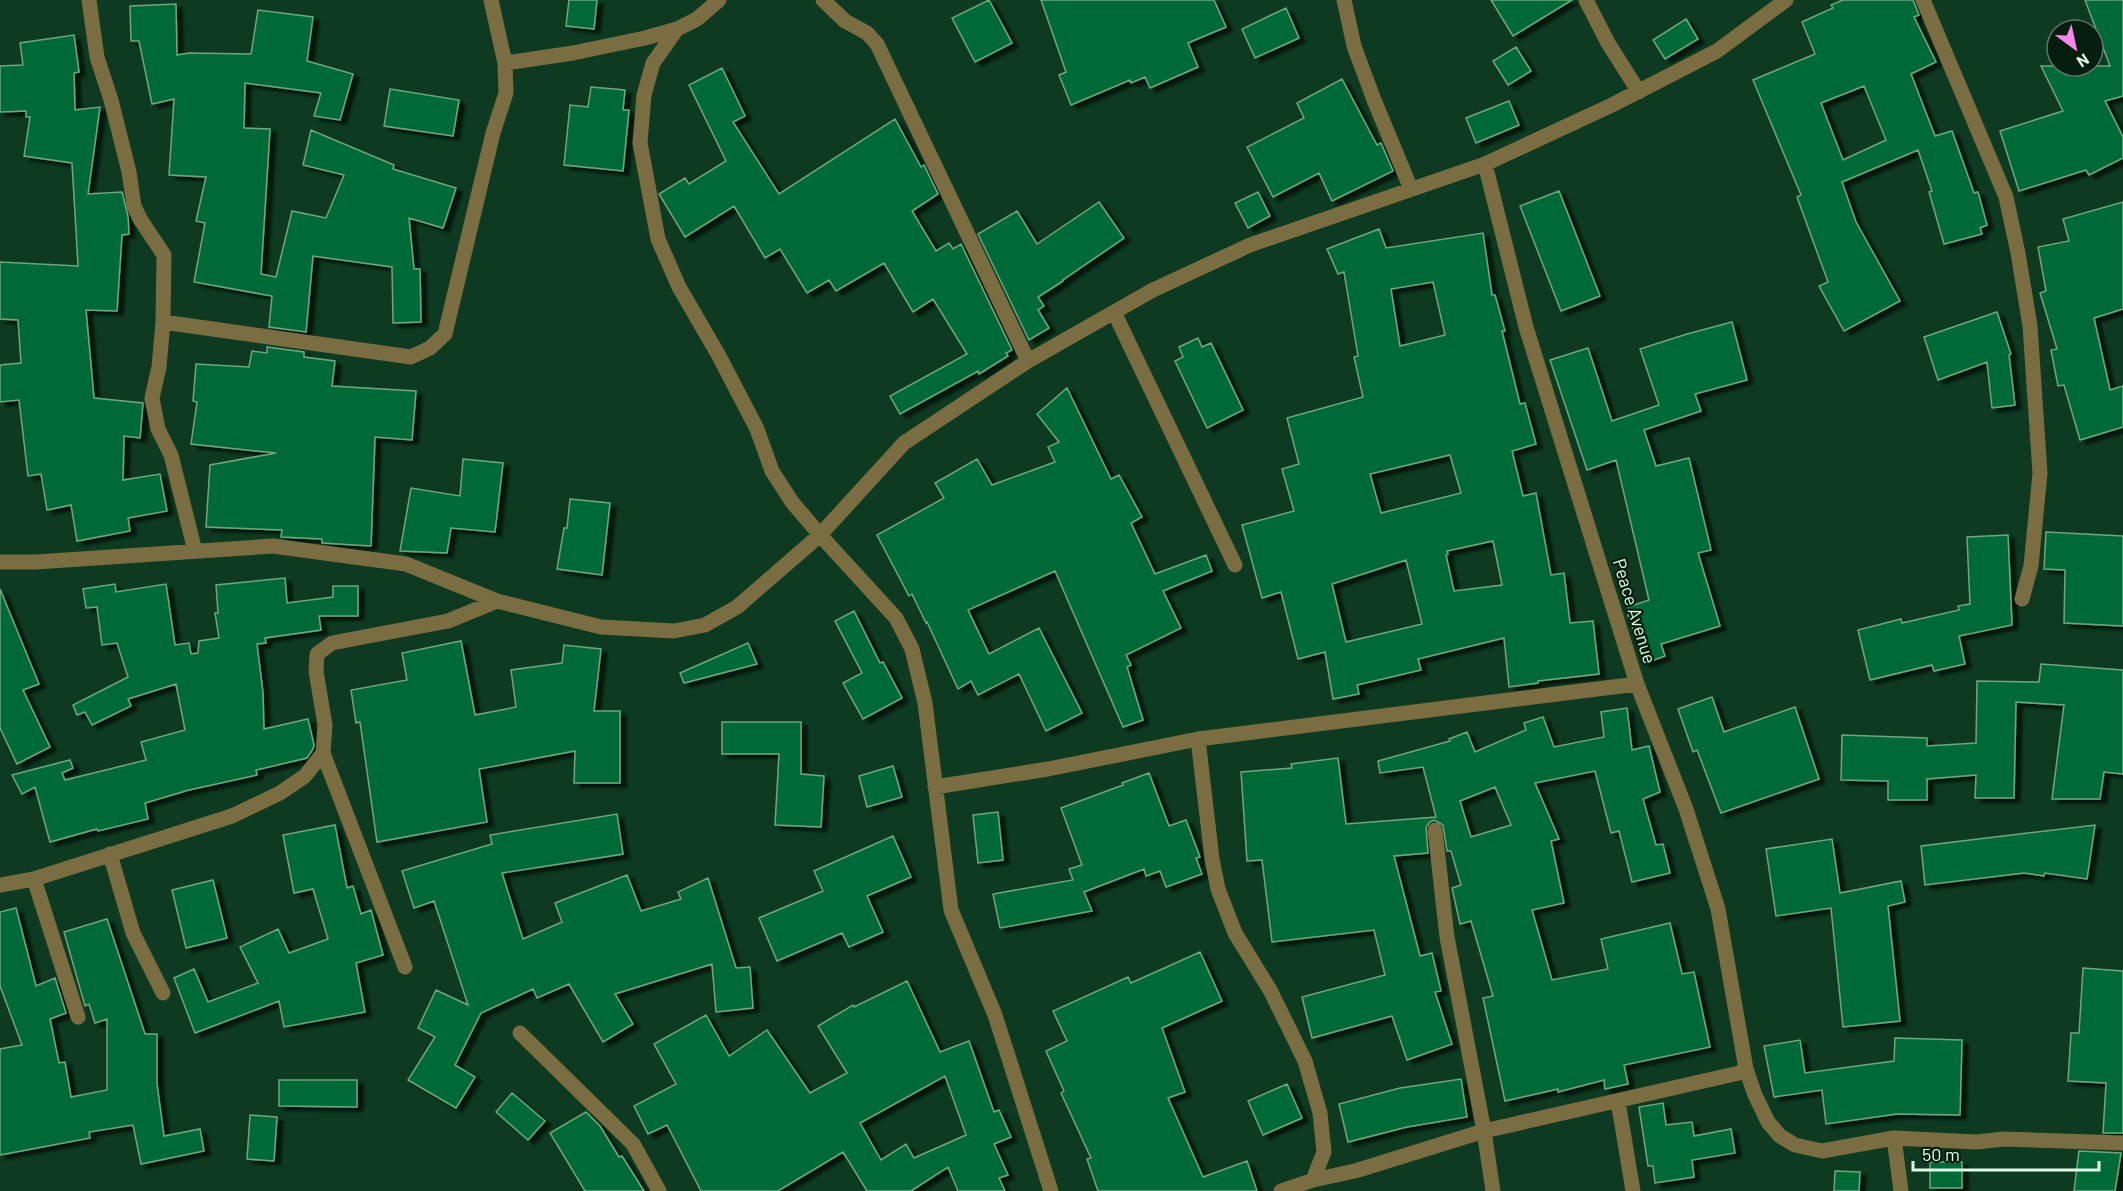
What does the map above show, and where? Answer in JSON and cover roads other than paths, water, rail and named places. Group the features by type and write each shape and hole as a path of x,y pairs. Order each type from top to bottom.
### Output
{"street":[{"path":"89,0 97,57 111,100 129,172 134,206 164,255 163,322 159,368 152,398 158,429 171,455 195,551"},
{"path":"163,322 411,357 430,348 445,334 493,133 506,93 505,63 491,0"},
{"path":"505,63 573,53 677,29 697,19 719,0"},
{"path":"823,0 845,21 867,33 877,44 1029,361"},
{"path":"1344,0 1354,46 1411,189"},
{"path":"1586,0 1608,44 1639,92"},
{"path":"0,562 36,562 273,546 406,564 497,601 600,627 675,631 705,625 737,607 820,535 904,443 1029,361 1153,290 1250,245 1485,164 1639,92 1717,51 1785,0"},
{"path":"1923,0 2006,197 2018,253 2030,326 2040,473 2031,566 2022,599"},
{"path":"677,29 653,63 644,95 640,143 658,239 680,287 757,429 772,471 792,502 820,535 897,618 912,649 925,703 951,910 995,1015 1051,1191"},
{"name":"Peace Avenue","path":"1485,164 1527,327 1637,684 1686,809 1719,909 1746,1068 1755,1095 1768,1122 1780,1136 1795,1145 1822,1151 1894,1138 1976,1142 2004,1139 2123,1143"},
{"path":"1114,312 1234,565"},
{"path":"405,967 323,753 325,725 316,671 318,654 332,643 448,621 497,601"},
{"path":"935,787 1048,769 1198,739 1637,684"},
{"path":"1198,739 1212,859 1218,889 1235,933 1270,990 1305,1061 1320,1113 1324,1152 1313,1180"},
{"path":"0,885 34,879 232,816 280,793 297,782 305,776 323,753"},
{"path":"1435,830 1446,937 1484,1131 1493,1191"},
{"path":"110,854 133,933 163,993"},
{"path":"34,879 78,1017"},
{"path":"520,1033 633,1144 659,1191"},
{"path":"1281,1191 1484,1131 1739,1073 1746,1068"},
{"path":"1618,1101 1633,1191"},
{"path":"1894,1138 1901,1191"}]}
